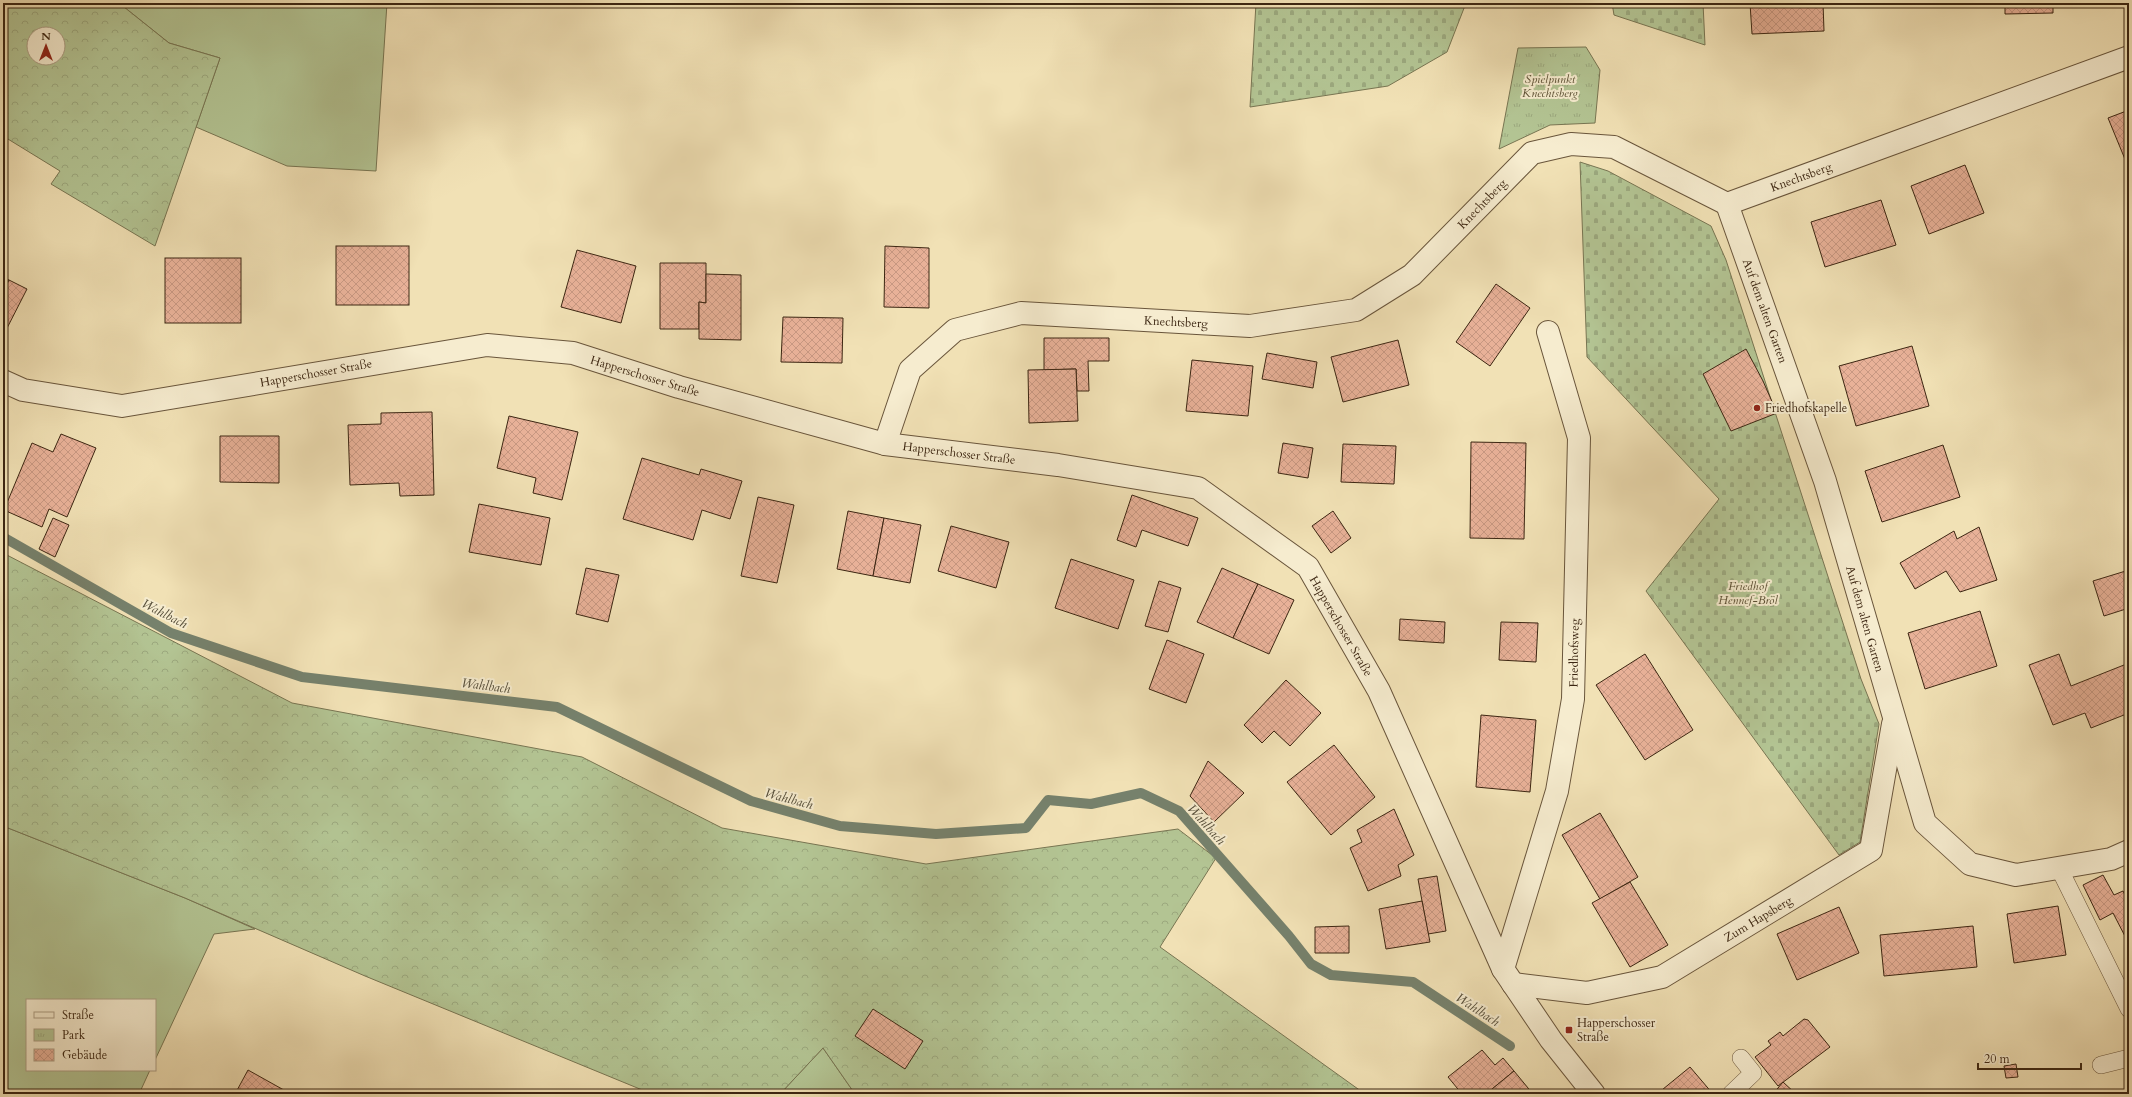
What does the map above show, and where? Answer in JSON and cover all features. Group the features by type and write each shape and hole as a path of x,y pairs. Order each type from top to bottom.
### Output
{"street":[{"name":"Knechtsberg","path":"885,444 910,370 955,330 1021,313 1250,326 1356,310 1412,275 1532,153 1571,144 1614,147 1727,204 2129,57"},
{"name":"Auf dem alten Garten","path":"1727,204 1825,481 1925,823 1970,864 2016,875 2111,859 2129,851"},
{"name":"Friedhofsweg","path":"1508,976 1557,791 1573,700 1579,438 1548,332"},
{"name":"Happerschosser Straße","path":"3,381 23,390 122,406 487,345 572,353 679,386 885,444 1058,465 1198,488 1308,567 1379,691 1508,976 1551,1040 1594,1094"},
{"name":"Zum Hapsberg","path":"1508,976 1587,993 1662,977 1871,850 1894,721"}],"lane":[{"path":"2059,868 2129,1009"},
{"path":"1731,1094 1753,1073 1741,1058"},
{"path":"2100,1065 2129,1058"}],"green space":[{"path":"3,3 119,3 169,43 220,58 155,246 51,184 60,171 3,136"},
{"path":"119,3 387,3 376,171 287,166 196,127 220,58 169,43"},
{"path":"1256,3 1466,3 1447,52 1388,86 1250,107"},
{"path":"1612,3 1703,3 1705,45 1614,15"},
{"name":"Spielpunkt Knechtsberg","path":"1586,47 1600,70 1595,123 1550,125 1499,149 1518,48"},
{"name":"Friedhof Hennef-Bröl","path":"1580,162 1608,171 1711,226 1726,260 1861,679 1879,724 1860,842 1839,855 1646,591 1719,499 1587,357"},
{"path":"3,553 292,703 582,757 722,828 926,864 1178,829 1216,858 1160,947 1365,1094 855,1094 823,1048 780,1094 652,1094 365,976 185,898 3,826"},
{"path":"3,826 185,898 255,929 214,934 156,1058 156,999 26,999 26,1071 150,1071 139,1094 3,1094"},
{"path":"823,1048 855,1094 780,1094"}],"building":[{"path":"1750,3 1823,3 1824,31 1752,34"},
{"path":"2005,3 2053,3 2053,13 2005,14"},
{"path":"2129,110 2129,169 2108,118"},
{"path":"1965,165 1984,213 1929,234 1911,186"},
{"path":"1881,200 1896,245 1825,267 1811,222"},
{"path":"336,246 409,246 409,305 336,305"},
{"path":"885,246 929,248 929,308 884,307"},
{"path":"577,250 636,266 621,323 561,307"},
{"path":"165,258 241,258 241,323 165,323"},
{"path":"660,263 706,263 706,303 699,302 699,329 660,329"},
{"path":"706,274 741,275 741,340 699,339 699,302 706,303"},
{"path":"3,277 9,280 3,292"},
{"path":"9,280 27,289 3,336 3,292"},
{"path":"1496,284 1530,308 1490,366 1456,342"},
{"path":"783,317 843,318 842,363 781,362"},
{"path":"1044,338 1109,338 1109,361 1088,361 1089,391 1077,391 1076,369 1044,370"},
{"path":"1398,340 1409,385 1343,402 1331,357"},
{"path":"1912,346 1929,406 1856,426 1839,366"},
{"path":"1746,349 1763,381 1777,413 1731,431 1703,374"},
{"path":"1267,353 1317,362 1313,388 1262,379"},
{"path":"1192,360 1253,366 1248,416 1186,411"},
{"path":"1076,369 1078,421 1029,423 1028,370"},
{"path":"432,412 434,495 400,496 399,483 350,485 348,425 381,424 381,413"},
{"path":"509,416 578,432 562,500 533,493 536,478 497,468"},
{"path":"61,434 96,448 67,517 49,509 42,527 4,510 32,443 53,452"},
{"path":"220,436 279,436 279,483 220,482"},
{"path":"1471,442 1526,443 1524,539 1470,538"},
{"path":"1283,443 1313,448 1308,478 1278,473"},
{"path":"1343,444 1396,446 1394,484 1341,482"},
{"path":"1943,445 1960,497 1882,522 1865,471"},
{"path":"642,458 699,475 701,469 742,481 730,519 702,510 693,540 623,519"},
{"path":"1132,495 1198,518 1188,546 1142,530 1136,547 1117,540"},
{"path":"758,497 794,505 777,583 741,576"},
{"path":"479,504 550,518 541,565 469,552"},
{"path":"848,511 884,518 873,576 837,569"},
{"path":"1333,511 1351,538 1331,553 1312,526"},
{"path":"53,518 69,525 55,557 39,549"},
{"path":"884,518 921,525 910,583 873,576"},
{"path":"951,526 1009,542 996,588 938,571"},
{"path":"1979,527 1997,580 1960,592 1946,571 1915,589 1900,563 1954,531 1957,539"},
{"path":"1071,559 1134,580 1118,629 1055,608"},
{"path":"586,568 619,575 608,622 576,614"},
{"path":"1222,568 1258,584 1233,638 1197,622"},
{"path":"2129,570 2129,608 2104,616 2093,581"},
{"path":"1159,581 1181,588 1168,632 1145,626"},
{"path":"1258,584 1294,600 1269,654 1233,638"},
{"path":"1980,611 1997,666 1925,689 1908,633"},
{"path":"1400,619 1445,622 1444,643 1399,640"},
{"path":"1501,622 1538,623 1536,662 1499,660"},
{"path":"1167,640 1204,654 1186,703 1149,689"},
{"path":"1645,654 1693,730 1645,760 1596,685"},
{"path":"2059,654 2071,686 2129,663 2129,713 2091,728 2085,713 2053,725 2029,665"},
{"path":"1286,680 1321,713 1290,746 1274,731 1262,743 1244,725"},
{"path":"1481,715 1536,720 1530,792 1476,787"},
{"path":"1334,745 1375,797 1331,835 1287,782"},
{"path":"1208,761 1244,793 1214,822 1190,796"},
{"path":"1394,809 1414,855 1398,865 1401,876 1368,891 1350,848 1362,842 1357,830"},
{"path":"1600,813 1638,877 1600,899 1562,835"},
{"path":"2103,875 2114,895 2123,891 2126,897 2129,896 2129,944 2113,913 2100,920 2083,885"},
{"path":"1437,876 1446,931 1428,934 1418,879"},
{"path":"1630,882 1668,945 1630,967 1592,903"},
{"path":"1422,901 1430,942 1386,949 1379,909"},
{"path":"2058,906 2066,955 2014,963 2007,914"},
{"path":"1839,907 1859,953 1797,980 1777,934"},
{"path":"1349,926 1349,953 1315,953 1315,927"},
{"path":"1973,926 1977,967 1884,976 1880,935"},
{"path":"873,1009 923,1041 905,1069 855,1036"},
{"path":"1804,1019 1808,1020 1830,1047 1778,1086 1755,1057 1771,1045 1768,1041 1780,1032 1783,1036"},
{"path":"1482,1050 1495,1065 1503,1058 1514,1071 1486,1094 1462,1094 1448,1077"},
{"path":"2016,1064 2018,1077 2006,1078 2004,1066"},
{"path":"1690,1067 1713,1094 1657,1094"},
{"path":"248,1070 291,1094 235,1094"},
{"path":"1514,1071 1533,1094 1486,1094"},
{"path":"1783,1082 1796,1094 1773,1094"}],"waterway":[{"name":"Wahlbach","path":"3,537 171,633 302,677 557,707 751,801 840,826 936,834 1026,828 1048,800 1091,804 1141,793 1179,811 1289,936 1311,964 1331,975 1413,982 1510,1046"}],"place":[{"name":"Friedhofskapelle","path":"1757,408"},
{"name":"Happerschosser Straße","path":"1569,1030"}]}
